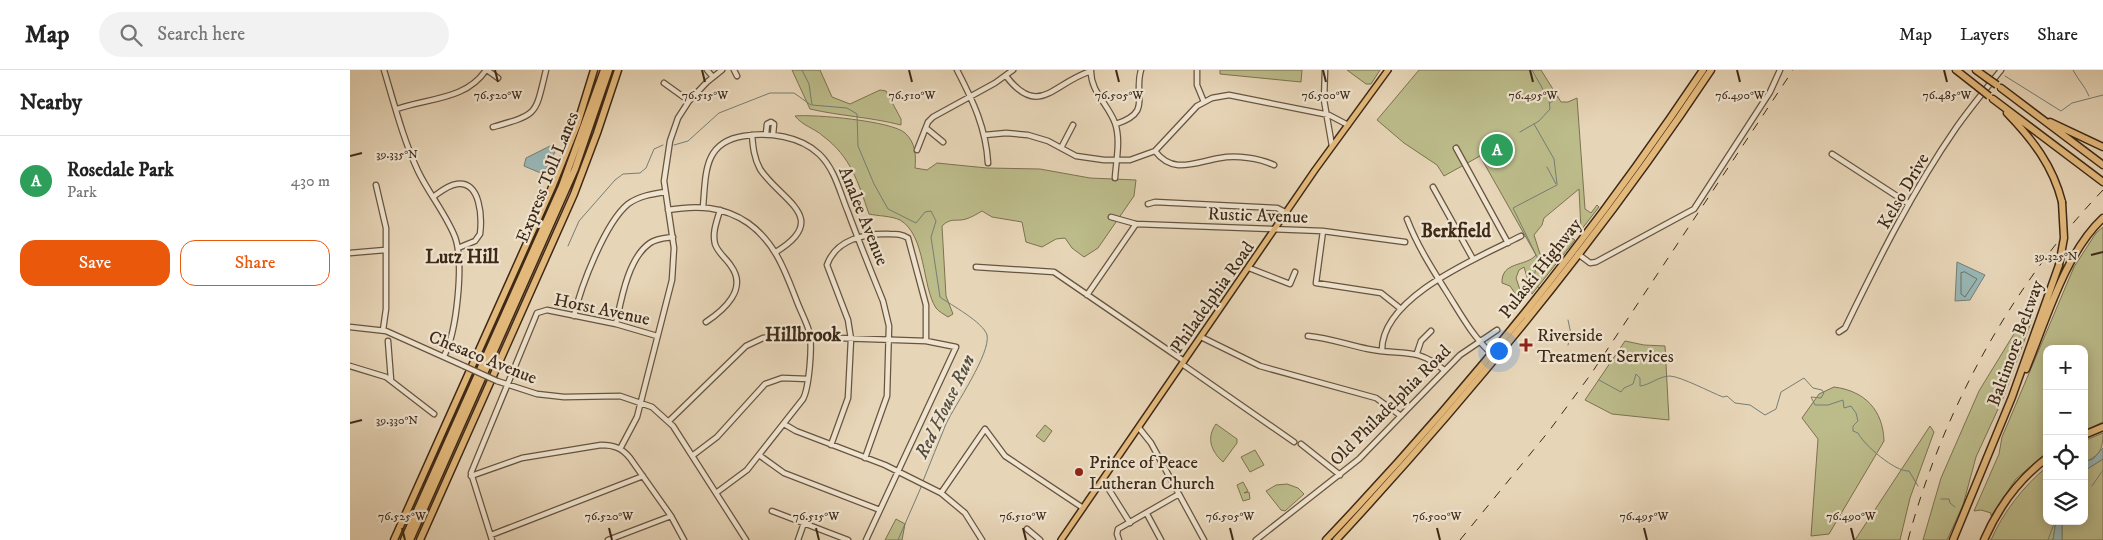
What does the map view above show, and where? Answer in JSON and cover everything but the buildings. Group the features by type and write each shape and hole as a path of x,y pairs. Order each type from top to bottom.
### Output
{"highway":[{"path":"394,540 553,185 577,125 594,70"},
{"name":"Express Toll Lanes","path":"404,540 562,186 604,70"},
{"name":"Express Toll Lanes","path":"410,540 570,182 592,124 609,70"},
{"path":"420,540 574,194 598,133 618,70"},
{"name":"Pulaski Highway","path":"1576,253 1703,70"},
{"name":"Pulaski Highway","path":"1337,539 1418,450 1494,356 1635,179 1711,70"},
{"name":"Baltimore Beltway","path":"1954,540 2060,265 2064,238 2062,202 2056,181 2041,153 2027,133 1991,97 1956,70"},
{"path":"1976,70 2102,164"},
{"path":"1999,87 2054,124 2103,147"},
{"path":"1991,97 2103,182"},
{"path":"1978,480 2071,261 2085,237 2103,218"},
{"name":"Pulaski Highway","path":"1326,540 1494,356"},
{"path":"2088,433 2103,427"},
{"path":"1984,540 2006,499 2043,462"}],"main road":[{"name":"Philadelphia Road","path":"1061,540 1332,146 1388,70"}],"street":[{"path":"384,70 415,163 454,234 458,248 460,260 456,308 452,332 444,356"},
{"path":"397,109 463,92 474,85 487,70 498,78"},
{"path":"493,126 533,113 539,100 546,70"},
{"path":"707,70 713,77"},
{"path":"620,449 634,424 672,280 673,237 665,192 665,168 670,141 678,118 689,101 722,70"},
{"path":"734,70 737,76"},
{"path":"957,70 970,96 985,135 988,163"},
{"path":"917,150 930,119 1006,76 1013,70"},
{"path":"1116,124 1132,117 1139,108 1141,70"},
{"path":"1197,70 1197,85 1204,102"},
{"path":"1325,70 1323,89 1332,146"},
{"path":"1576,253 1590,263 1596,262 1694,209 1770,92 1780,70"},
{"name":"Kelso Drive","path":"1839,332 1845,328 1909,204 1956,129 2001,70"},
{"path":"1006,76 1021,93 1035,97 1046,95 1074,77 1091,71 1097,92 1116,124 1118,136 1115,178"},
{"path":"664,83 689,101"},
{"path":"985,135 1006,132 1028,135 1084,157 1116,161 1140,158 1155,151 1187,114 1204,102 1217,96 1236,95 1326,115 1348,125"},
{"path":"766,134 767,124 772,122 774,124 773,135"},
{"path":"1061,148 1073,125"},
{"path":"926,128 944,142"},
{"path":"752,135 755,157 760,169 794,204 801,216 801,228 796,236 776,252"},
{"name":"Analee Avenue","path":"703,206 707,164 712,154 729,139 752,135 773,135 803,143 824,159 832,173 887,312 889,340 886,403 865,458"},
{"path":"1456,148 1508,243"},
{"path":"1155,151 1164,162 1174,165 1226,157 1262,160 1274,165"},
{"path":"1832,154 1909,204"},
{"path":"433,197 459,184 467,185 475,194 480,234 475,241 458,248"},
{"path":"376,185 386,228 386,309 383,330"},
{"path":"1433,187 1473,259"},
{"path":"574,316 588,269 622,210 636,199 665,192"},
{"path":"1148,204 1155,202 1277,208 1287,213"},
{"path":"668,210 703,206 720,210 753,226 776,252 810,337 808,379 805,396 739,478 716,493"},
{"path":"706,322 728,304 736,288 734,270 720,254 715,243 714,232 720,210"},
{"name":"Rustic Avenue","path":"1111,217 1136,224 1323,231 1405,242"},
{"path":"1407,218 1416,243 1439,281 1478,342 1494,356"},
{"path":"1087,294 1136,224"},
{"path":"1323,231 1316,283 1381,293 1401,309"},
{"path":"831,445 848,398 851,339 848,320 827,265 844,245 857,237 875,234 900,234 908,238 926,309 926,341"},
{"path":"1382,350 1387,329 1401,309 1473,259 1521,236"},
{"path":"616,324 626,282 642,251 652,242 673,237"},
{"path":"350,253 385,250"},
{"path":"976,267 1055,273 1294,442"},
{"path":"1248,268 1290,284 1295,272"},
{"name":"Horst Avenue","path":"471,476 537,313 544,310 616,324 658,336"},
{"name":"Chesaco Avenue","path":"350,327 383,330 507,386 548,396 612,396 640,401 670,421 746,540"},
{"name":"Old Philadelphia Road","path":"1256,540 1340,475 1379,440 1460,355 1497,330"},
{"path":"1417,354 1420,341 1431,331"},
{"path":"670,421 750,344 774,336 926,341 956,347 866,540"},
{"path":"1308,336 1329,338 1365,348 1417,354 1430,359 1444,370"},
{"path":"1201,337 1260,366 1376,398 1402,416"},
{"path":"388,341 391,380"},
{"path":"350,366 373,372 391,380 434,414"},
{"path":"692,456 717,437 765,384 782,378 808,379"},
{"path":"784,424 796,431 898,471 941,493 965,513 982,540"},
{"path":"1139,428 1146,435 1204,540"},
{"path":"941,493 985,429 1005,456 1083,508"},
{"path":"1301,444 1340,475"},
{"path":"643,476 492,537 471,476 526,457 605,445 620,449 630,458 643,476 671,516 684,540"},
{"path":"759,455 784,473 880,510"},
{"path":"1103,480 1130,523"},
{"path":"1119,540 1117,531 1179,494"},
{"path":"772,511 848,540"},
{"path":"1147,514 1161,540"},
{"path":"608,540 671,516"},
{"path":"798,540 804,523"},
{"path":"1027,529 1040,540"}],"shaded area":[{"path":"792,70 820,70 832,97 850,104 880,90 886,91 901,119 901,125 810,109"},
{"path":"1220,70 1302,70 1301,82 1220,74"},
{"path":"1347,70 1380,70 1371,84 1366,84"},
{"path":"1419,70 1541,70 1561,102 1568,102 1577,98 1585,209 1591,213 1597,205 1599,207 1581,230 1579,189 1544,218 1542,225 1534,235 1540,254 1547,261 1560,254 1572,238 1575,240 1532,294 1524,267 1519,270 1516,278 1523,299 1521,302 1510,286 1502,283 1503,276 1505,271 1532,259 1536,255 1480,156 1444,176 1437,165 1404,143 1377,120"},
{"path":"795,116 852,119 897,129 909,137 913,145 915,168 927,170 937,163 987,168 1040,169 1090,178 1136,180 1134,196 1098,248 1084,257 1072,248 1065,238 1056,239 1042,247 1026,242 1022,222 992,217 982,211 966,219 945,223 942,226 946,296 953,314 948,317 936,308 931,299 919,249 915,237 908,227 897,219 869,214 857,181 847,161 833,144"},
{"path":"2103,227 2103,422 2088,429 2088,345 2043,345 2043,455 2016,479 1991,516 1991,513 1981,510 1974,511 1999,454 2002,437 2074,267 2096,233"},
{"path":"2039,293 2030,325 2004,396 1976,457 1963,505 1947,540 1923,540 1941,478 1979,391"},
{"path":"1625,341 1644,345 1665,346 1669,420 1612,414 1585,400"},
{"path":"1834,387 1855,393 1870,404 1880,420 1884,441 1829,534 1811,536 1818,439 1802,418 1819,394"},
{"path":"1216,424 1237,439 1237,443 1223,462 1215,453 1211,444 1211,434"},
{"path":"1045,425 1052,431 1044,442 1036,436"},
{"path":"1930,426 1934,432 1910,498 1900,540 1855,540"},
{"path":"2103,433 2100,451 2088,460 2088,439"},
{"path":"1255,450 1264,465 1250,472 1241,457"},
{"path":"2103,459 2103,540 2062,540 2062,525 2088,525 2088,468"},
{"path":"2043,470 2043,525 2055,525 2053,540 1991,540 2001,520 2015,500"},
{"path":"1243,482 1248,491 1244,493 1249,492 1250,499 1243,501 1237,485"},
{"path":"1287,484 1298,488 1304,494 1285,511 1281,510 1266,491 1276,485"},
{"path":"896,519 905,524 902,540 885,540"}],"water":[{"path":"552,145 555,152 543,174 524,166 526,158"},
{"path":"1957,262 1985,275 1970,300 1955,301"},
{"path":"2103,448 2103,459 2088,468 2088,461 2093,459"},
{"path":"2055,525 2062,525 2062,540 2053,540"}],"waterway":[{"name":"Red House Run","path":"802,70 809,84 812,105 847,108 857,114 858,146 874,184 888,209 916,223 925,212 931,211 936,221 931,237 940,297 973,319 987,335 984,354 946,424 923,481"},
{"path":"1520,132 1539,121 1550,109 1549,100 1532,70"},
{"path":"2073,70 2089,96"},
{"path":"2005,76 2061,111 2072,103 2103,95"},
{"path":"674,145 688,141 719,113 770,93 794,93 811,105"},
{"path":"1550,103 1558,97"},
{"path":"1534,124 1554,159 1557,184"},
{"path":"568,246 579,221 615,180 623,174 640,173 646,168 654,149 663,145"},
{"path":"1547,167 1556,184"},
{"path":"1539,288 1533,281 1538,259 1513,208 1557,185"},
{"path":"1568,320 1571,334 1568,345"},
{"path":"1599,380 1621,392 1624,388 1633,384 1636,374 1640,378 1640,386 1666,376 1675,377 1723,397 1727,396 1735,403 1750,405 1765,415 1776,409 1781,392 1804,378 1813,388 1822,390 1824,393 1821,398 1811,397 1815,405 1828,405 1843,400 1844,408 1851,406 1856,413 1858,421 1853,426 1853,431 1858,433 1873,451 1888,463 1909,471 1918,486"},
{"path":"2092,486 2103,470"},
{"name":"Red House Run","path":"898,540 922,485"},
{"path":"1941,499 1949,499 1950,503 1955,507"},
{"path":"2048,540 2054,525"}],"railway":[{"path":"1460,540 1549,431 1591,374 1793,70"},
{"path":"1908,540 1922,492 1940,445 1960,398 1984,353 2038,267 2103,190"}],"place":[{"name":"Rosedale Park","path":"1497,150"},
{"name":"Riverside Treatment Services","path":"1526,345"},
{"name":"Prince of Peace Lutheran Church","path":"1079,472"}],"district":[{"name":"Berkfield","path":"1456,230"},
{"name":"Lutz Hill","path":"462,256"},
{"name":"Hillbrook","path":"803,334"}]}
